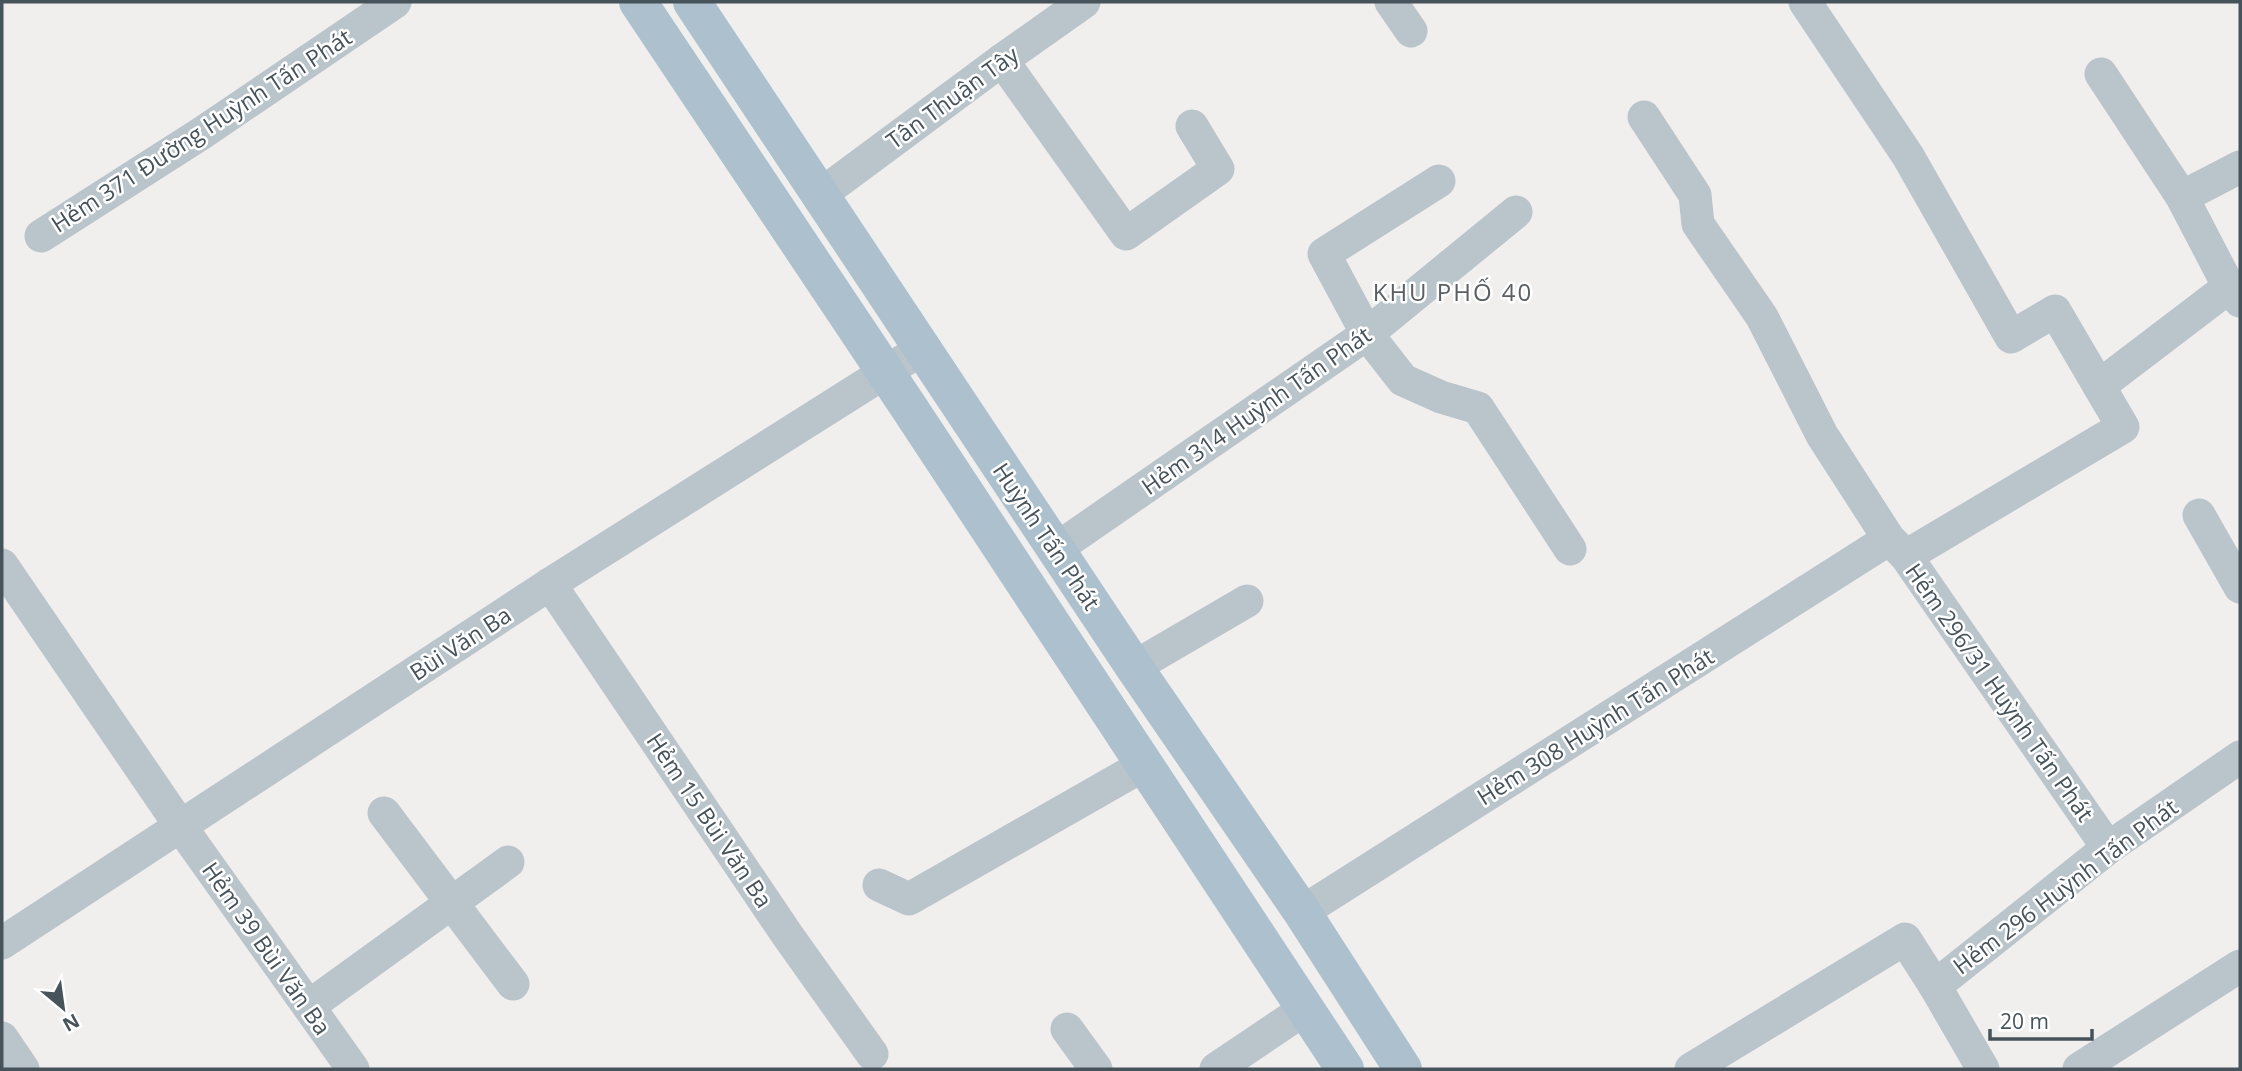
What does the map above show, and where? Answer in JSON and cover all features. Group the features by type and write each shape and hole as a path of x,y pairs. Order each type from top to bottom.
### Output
{"main road":[{"name":"Huỳnh Tấn Phát","path":"638,2 1345,1069"},
{"name":"Huỳnh Tấn Phát","path":"692,2 1134,667 1302,912 1397,1067"}],"street":[{"name":"Hẻm 371 Đường Huỳnh Tấn Phát","path":"41,236 396,2"},
{"name":"Tân Thuận Tây","path":"820,195 1084,2"},
{"path":"1391,2 1411,32"},
{"path":"1805,2 1908,156 2011,337 2055,311 2099,386 2235,294 2182,197 2101,74"},
{"path":"1002,60 1126,234 1218,169 1192,126"},
{"name":"Hẻm 296/31 Huỳnh Tấn Phát","path":"1644,117 1695,195 1698,224 1762,317 1822,435 2108,848"},
{"path":"2182,197 2240,167"},
{"path":"1439,181 1324,254 1367,334 1403,380 1441,397 1478,408 1570,549"},
{"name":"Hẻm 314 Huỳnh Tấn Phát","path":"1056,549 1367,334 1516,212"},
{"name":"Bùi Văn Ba","path":"2,943 550,584 922,349"},
{"name":"Hẻm 308 Huỳnh Tấn Phát","path":"1302,912 1898,547 2123,427 2099,386"},
{"path":"2199,515 2240,587"},
{"name":"Hẻm 39 Bùi Văn Ba","path":"2,565 181,827 353,1069"},
{"name":"Hẻm 15 Bùi Văn Ba","path":"550,584 788,936 872,1054"},
{"path":"1134,667 1247,601"},
{"name":"Hẻm 296 Huỳnh Tấn Phát","path":"1691,1069 1905,939 1935,986 2108,848 2240,757"},
{"path":"879,885 909,899 1144,765"},
{"path":"384,813 513,985"},
{"path":"309,1006 509,862"},
{"path":"2079,1069 2240,966"},
{"path":"1935,986 1983,1069"},
{"path":"1216,1069 1305,1009"},
{"path":"1067,1029 1096,1069"},
{"path":"2,1038 23,1069"}],"district":[{"name":"KHU PHỐ 40","path":"1453,291"}]}
